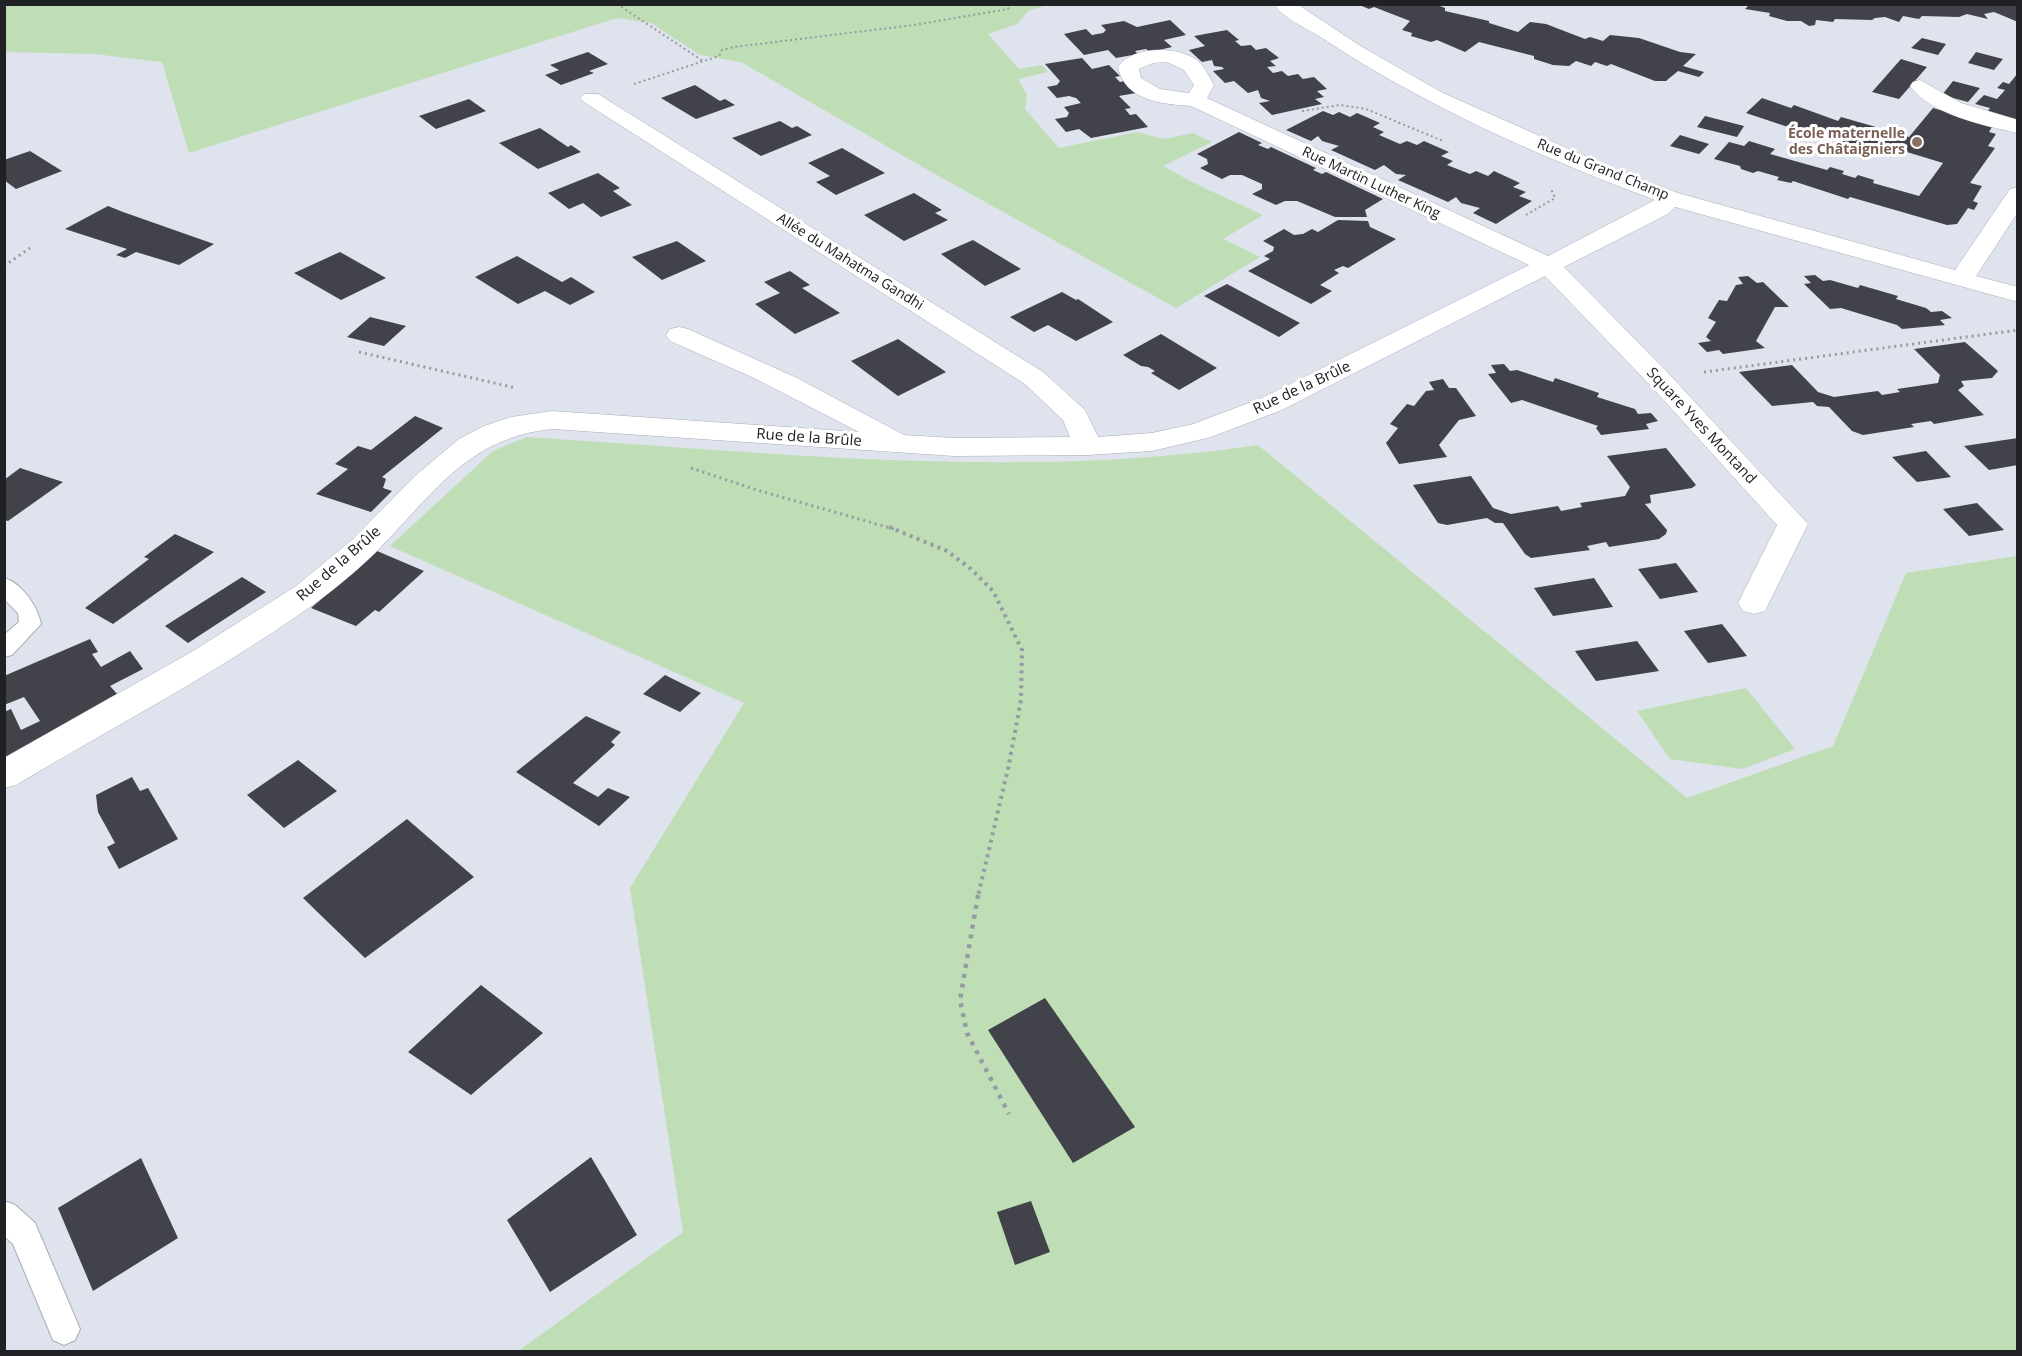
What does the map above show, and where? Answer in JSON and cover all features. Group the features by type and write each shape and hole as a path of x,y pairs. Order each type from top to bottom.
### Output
{"street":[{"name":"Rue du Grand Champ","path":"1283,4 1355,51 1436,97 1606,174 1670,198 2018,295"},
{"path":"1920,86 1935,99 1952,108 2018,127"},
{"name":"Allée du Mahatma Gandhi","path":"591,98 1034,378 1075,416 1088,446"},
{"name":"Rue Martin Luther King","path":"1196,100 1548,264"},
{"path":"1960,280 2018,194"},
{"name":"Rue de la Brûle","path":"4,775 280,614 362,548 460,449 495,430 529,420 552,420 954,447 1088,446 1152,442 1201,431 1272,404 1660,209 1670,198"},
{"name":"Square Yves Montand","path":"1548,264 1659,379 1793,524 1754,603"},
{"path":"679,335 728,355 830,405 902,444"}],"lane":[{"path":"4,585 28,611 30,624 4,649"},
{"path":"4,1215 24,1234 64,1329"}],"path":[{"path":"617,4 703,61"},
{"path":"591,98 719,56 722,50 734,47 914,25 1008,9 1010,4"},
{"path":"1246,125 1262,118 1340,105 1366,109 1448,143"},
{"path":"1487,237 1555,198 1551,188 1542,184"},
{"path":"4,266 30,248"},
{"path":"1659,379 2018,330"},
{"path":"359,352 518,388"},
{"path":"682,465 758,490 866,519 913,535 947,551 971,569 993,591 1022,650 1021,700 1008,769 981,877 960,1000 967,1033 1009,1114"}],"green space":[{"path":"5,4 1049,5 1029,10 1017,24 988,34 1019,69 1042,65 1048,72 1018,79 1027,95 1025,109 1059,148 1137,132 1164,139 1193,133 1212,142 1163,166 1263,215 1223,239 1260,257 1176,308 926,169 741,62 700,55 651,23 617,18 189,153 162,62 94,54 5,52"},
{"path":"527,437 802,456 985,462 1076,461 1167,456 1258,445 1687,798 1833,746 1906,573 2017,556 2017,1351 518,1351 683,1232 630,888 744,703 390,546 493,451"},
{"path":"1746,688 1795,749 1742,769 1670,759 1637,711"}],"building":[{"path":"1357,4 1435,4 1445,8 1445,11 1489,21 1489,23 1518,32 1530,22 1546,24 1585,39 1590,37 1603,41 1610,35 1639,38 1680,52 1696,54 1683,66 1704,72 1699,77 1678,71 1666,81 1655,81 1611,64 1607,66 1595,62 1591,66 1576,61 1569,66 1553,65 1534,59 1534,56 1479,42 1465,52 1437,40 1431,42 1411,36 1412,33 1402,30 1410,21 1374,7 1369,9"},
{"path":"1750,4 2018,4 2018,22 1994,12 1984,14 1988,19 1967,14 1959,17 1922,16 1919,19 1903,16 1899,22 1885,17 1872,20 1835,19 1833,22 1816,20 1815,25 1809,26 1801,21 1787,21 1769,16 1770,13 1745,9"},
{"path":"1170,20 1186,35 1164,40 1172,47 1150,52 1146,49 1135,51 1138,54 1116,58 1108,50 1084,55 1064,34 1086,29 1092,35 1103,33 1106,30 1101,25 1124,21 1137,27"},
{"path":"1227,30 1239,40 1235,41 1241,46 1251,45 1256,50 1266,48 1279,58 1270,61 1276,66 1267,67 1273,73 1282,71 1288,76 1298,74 1303,79 1314,77 1327,89 1317,91 1324,97 1315,99 1322,104 1272,115 1259,103 1270,101 1261,98 1258,90 1248,93 1234,81 1225,83 1213,71 1224,69 1222,67 1214,66 1212,60 1202,62 1189,50 1205,46 1194,36"},
{"path":"1922,38 1946,44 1938,55 1911,48"},
{"path":"588,52 608,64 589,71 594,73 561,85 545,75 559,70 550,65"},
{"path":"1976,52 2003,59 1994,70 1968,63"},
{"path":"1082,58 1092,69 1109,65 1120,76 1115,77 1120,82 1125,81 1136,93 1119,96 1131,108 1125,109 1130,115 1136,114 1148,127 1091,138 1079,129 1066,132 1055,119 1067,117 1069,113 1064,107 1081,103 1069,96 1057,98 1047,87 1057,85 1060,81 1045,64"},
{"path":"1901,59 1927,67 1899,99 1872,92"},
{"path":"2018,73 2018,122 1986,114 1990,108 1975,104 1984,95 1997,99 2005,90 1997,88 2003,82 2009,84"},
{"path":"1953,81 1980,88 1968,102 1942,95"},
{"path":"695,85 720,101 725,99 735,105 696,119 661,98"},
{"path":"1762,98 1791,108 1794,105 1838,121 1841,117 1876,127 1874,130 1909,137 1933,108 1993,125 1989,132 1996,134 1988,146 1995,148 1970,183 1982,186 1973,201 1978,203 1974,210 1968,208 1957,224 1947,225 1850,197 1848,199 1793,181 1791,183 1777,180 1779,177 1758,171 1753,173 1741,169 1740,166 1714,159 1729,142 1744,146 1749,141 1775,149 1770,154 1827,170 1830,167 1844,171 1842,174 1855,178 1858,175 1874,180 1873,183 1919,196 1943,163 1897,149 1891,157 1826,137 1824,139 1746,113"},
{"path":"469,99 486,111 436,129 419,116"},
{"path":"1323,111 1333,115 1339,112 1350,117 1357,113 1380,123 1373,127 1384,132 1379,135 1400,144 1407,141 1417,145 1424,141 1449,152 1441,156 1453,161 1447,165 1470,174 1476,171 1488,176 1494,171 1520,183 1513,187 1526,192 1519,196 1532,201 1496,224 1473,213 1480,208 1461,203 1456,197 1448,202 1398,180 1406,175 1396,174 1384,165 1375,170 1331,150 1339,146 1322,141 1318,136 1311,141 1286,130"},
{"path":"1705,116 1744,126 1737,137 1697,127"},
{"path":"780,121 792,128 797,126 812,135 761,156 732,138"},
{"path":"540,128 568,147 571,145 581,152 538,169 499,143"},
{"path":"1239,132 1262,143 1258,145 1268,149 1271,147 1316,168 1313,170 1322,174 1326,172 1383,199 1365,210 1367,217 1335,217 1297,201 1285,201 1276,205 1252,194 1262,189 1262,184 1242,175 1230,175 1222,179 1200,168 1208,164 1207,159 1197,154"},
{"path":"1680,135 1709,144 1699,154 1670,146"},
{"path":"842,148 885,173 836,195 816,182 830,176 808,163"},
{"path":"30,151 62,171 16,189 4,180 4,160"},
{"path":"598,173 620,188 613,191 632,205 601,217 583,203 569,209 548,193"},
{"path":"914,193 942,210 935,213 948,220 904,241 864,215"},
{"path":"108,206 214,244 179,265 136,252 125,258 116,255 127,249 65,229"},
{"path":"1338,220 1368,221 1370,227 1396,239 1348,268 1343,266 1334,270 1339,273 1320,285 1332,291 1311,304 1248,271 1270,259 1264,256 1273,251 1274,247 1263,241 1284,229 1294,235 1303,234 1312,229 1318,232"},
{"path":"973,240 1021,269 985,286 941,254"},
{"path":"677,241 706,261 662,280 632,257"},
{"path":"340,252 386,278 341,300 294,273"},
{"path":"517,256 562,282 571,277 595,292 570,305 545,291 518,304 475,277"},
{"path":"790,271 810,285 802,288 840,313 795,334 755,304 780,293 764,282"},
{"path":"1815,275 1823,281 1830,280 1858,288 1860,285 1898,296 1896,299 1926,308 1931,312 1942,311 1952,318 1940,320 1945,325 1902,329 1897,325 1841,308 1830,309 1804,284 1811,283 1804,276"},
{"path":"1748,276 1757,283 1763,282 1789,307 1775,307 1756,341 1765,348 1723,354 1719,350 1707,352 1698,343 1711,341 1706,337 1716,322 1708,318 1719,300 1727,301 1736,285 1743,284 1738,277"},
{"path":"1227,284 1300,323 1279,337 1204,296"},
{"path":"1062,292 1078,299 1113,322 1076,341 1048,325 1034,332 1010,317"},
{"path":"370,317 406,326 384,346 347,337"},
{"path":"1161,334 1217,368 1179,390 1151,373 1155,371 1123,355"},
{"path":"898,339 946,372 898,396 851,361"},
{"path":"1965,342 1998,371 1992,378 1961,381 1964,386 1958,390 1984,415 1934,424 1931,421 1911,424 1914,427 1863,435 1852,431 1829,407 1817,406 1813,402 1772,406 1739,372 1792,365 1818,392 1834,397 1878,391 1882,395 1900,392 1897,389 1938,383 1940,375 1914,349"},
{"path":"1504,364 1510,371 1517,370 1553,382 1555,378 1599,393 1597,397 1635,409 1638,414 1651,413 1658,421 1646,424 1649,429 1601,435 1596,428 1598,426 1522,400 1511,403 1488,374 1496,373 1491,365"},
{"path":"1443,379 1449,388 1456,388 1476,416 1459,420 1439,445 1447,457 1399,464 1386,443 1398,428 1390,424 1407,404 1414,406 1426,391 1434,390 1429,382"},
{"path":"415,416 443,428 382,477 386,479 383,488 392,491 371,512 316,494 348,469 335,464 358,446 371,450"},
{"path":"2018,438 2018,465 1989,470 1964,446"},
{"path":"1666,448 1696,485 1692,488 1650,495 1651,503 1645,504 1667,530 1666,534 1659,539 1609,547 1606,542 1587,546 1590,550 1531,558 1525,554 1503,523 1495,523 1487,518 1447,525 1438,523 1413,485 1471,476 1493,508 1511,514 1558,506 1561,511 1582,507 1580,503 1625,496 1630,487 1607,456"},
{"path":"1926,451 1951,477 1917,482 1892,457"},
{"path":"20,468 63,482 8,521 4,520 4,480"},
{"path":"1977,503 2004,530 1969,536 1943,509"},
{"path":"175,534 214,552 113,624 85,608 149,559 144,557"},
{"path":"377,551 424,571 379,612 375,610 356,626 311,608"},
{"path":"1676,563 1698,592 1660,599 1638,569"},
{"path":"242,577 266,592 188,643 165,626"},
{"path":"1594,578 1613,607 1553,616 1534,588"},
{"path":"1722,624 1747,656 1708,663 1684,631"},
{"path":"90,639 98,652 92,654 101,667 130,651 143,669 110,686 118,695 4,758 4,712 11,709 21,730 40,721 24,697 4,705 4,676"},
{"path":"1637,641 1659,671 1596,681 1575,651"},
{"path":"665,675 701,693 680,712 643,694"},
{"path":"586,716 621,732 611,742 615,745 573,783 598,797 608,788 630,797 599,826 516,772"},
{"path":"298,760 337,791 284,828 247,795"},
{"path":"132,777 140,791 148,788 178,839 119,869 107,847 115,843 98,812 96,795"},
{"path":"407,819 474,877 365,958 303,898"},
{"path":"481,985 543,1033 471,1095 408,1052"},
{"path":"1045,998 1135,1127 1073,1163 988,1030"},
{"path":"591,1157 637,1235 550,1292 507,1220"},
{"path":"141,1158 178,1238 93,1291 58,1208"},
{"path":"1031,1201 1050,1252 1015,1265 997,1212"}],"place":[{"name":"École maternelle des Châtaigniers","path":"1917,142"}]}
